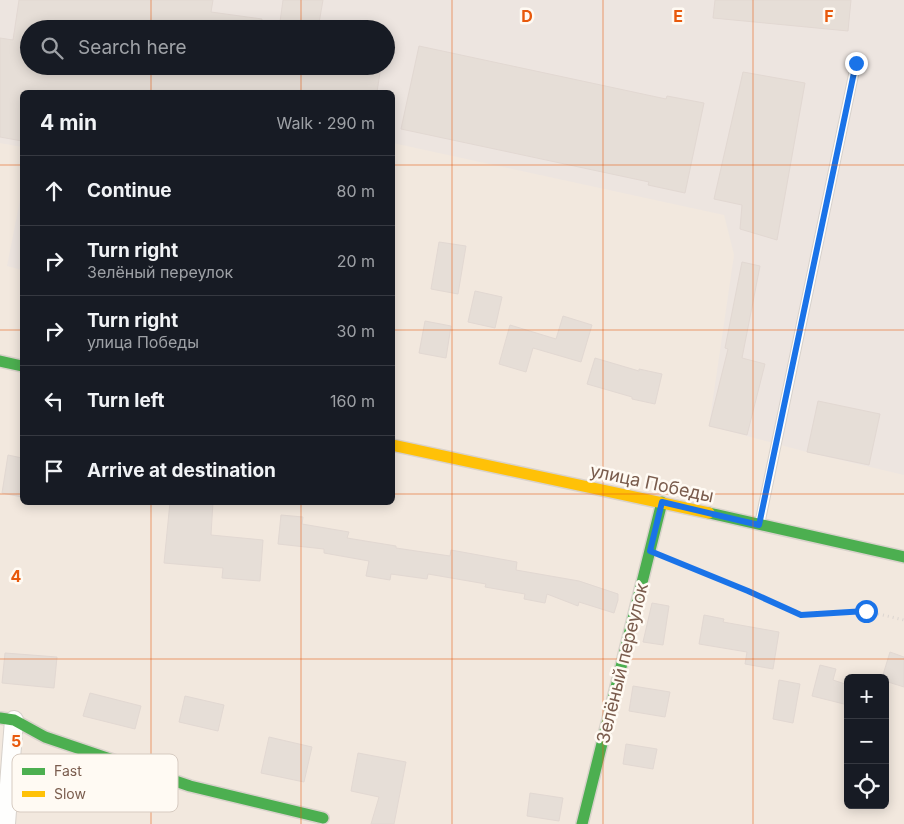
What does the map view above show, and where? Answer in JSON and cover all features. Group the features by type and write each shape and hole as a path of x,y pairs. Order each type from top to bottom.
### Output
{"street":[{"path":"0,361 20,366"},
{"name":"улица Победы","path":"395,446 662,502 904,557"},
{"name":"Зелёный переулок","path":"582,824 662,502"},
{"path":"6,824 7,719 45,737 95,754"},
{"path":"178,782 322,818"}],"lane":[{"path":"759,525 856,63"}],"path":[{"path":"650,551 801,615 866,611 904,620"}],"shaded area":[{"path":"0,0 904,0 904,824 0,824"},
{"path":"0,0 904,0 904,475 709,426 734,255 724,215 395,143 395,90 20,90 20,147 0,143"},
{"path":"20,200 20,269 7,266"}],"building":[{"path":"19,0 213,0 211,12 262,20 20,20 20,75 380,75 377,90 20,90 20,141 0,137 0,38 13,40"},
{"path":"283,0 323,0 320,20 280,20"},
{"path":"715,0 851,0 848,31 713,18"},
{"path":"419,46 666,99 667,96 704,103 685,193 648,185 649,182 401,129"},
{"path":"743,72 805,83 777,240 740,229 742,205 714,199"},
{"path":"439,242 466,246 458,294 431,289"},
{"path":"742,262 760,266 742,358 765,364 747,435 709,426 728,349 725,348"},
{"path":"475,291 502,297 495,328 468,322"},
{"path":"563,316 592,325 581,362 533,348 526,372 499,364 510,325 556,339"},
{"path":"425,321 451,326 446,358 419,353"},
{"path":"595,358 639,371 639,369 662,374 655,404 632,399 632,397 587,384"},
{"path":"818,401 880,414 869,465 807,452"},
{"path":"8,455 20,458 20,497 2,493"},
{"path":"170,505 213,505 211,535 263,540 260,581 222,578 223,568 164,563"},
{"path":"281,515 303,517 302,524 349,532 347,538 396,546 396,548 450,556 451,550 517,562 516,570 579,581 618,594 618,600 614,613 579,602 578,606 547,594 545,603 524,599 525,594 485,587 486,584 428,574 427,579 391,574 390,580 366,576 369,561 324,553 324,549 278,544"},
{"path":"652,603 669,606 663,645 643,642"},
{"path":"704,615 724,619 723,622 779,632 773,669 745,664 747,652 699,644"},
{"path":"890,652 904,657 904,687 889,682 889,674 883,674"},
{"path":"5,653 57,657 54,688 2,683"},
{"path":"820,665 836,669 833,680 844,684 844,704 812,696"},
{"path":"779,680 800,684 793,723 773,719"},
{"path":"633,686 670,692 665,717 629,711"},
{"path":"90,693 141,706 135,729 83,716"},
{"path":"185,696 224,705 218,731 179,722"},
{"path":"269,737 312,747 304,782 261,773"},
{"path":"626,744 657,749 653,769 623,764"},
{"path":"358,753 406,762 394,824 371,824 379,797 351,791"},
{"path":"530,793 563,798 559,821 527,816"}],"traffic: fast":[{"path":"0,361 20,366"},
{"path":"582,824 662,502"},
{"path":"709,513 904,557"},
{"path":"0,718 14,720 45,737 95,754"},
{"path":"178,782 323,818"}],"traffic: slow":[{"path":"395,446 709,513"}],"route":[{"path":"856,63 759,525 662,502 650,551 801,615 866,611"}]}
